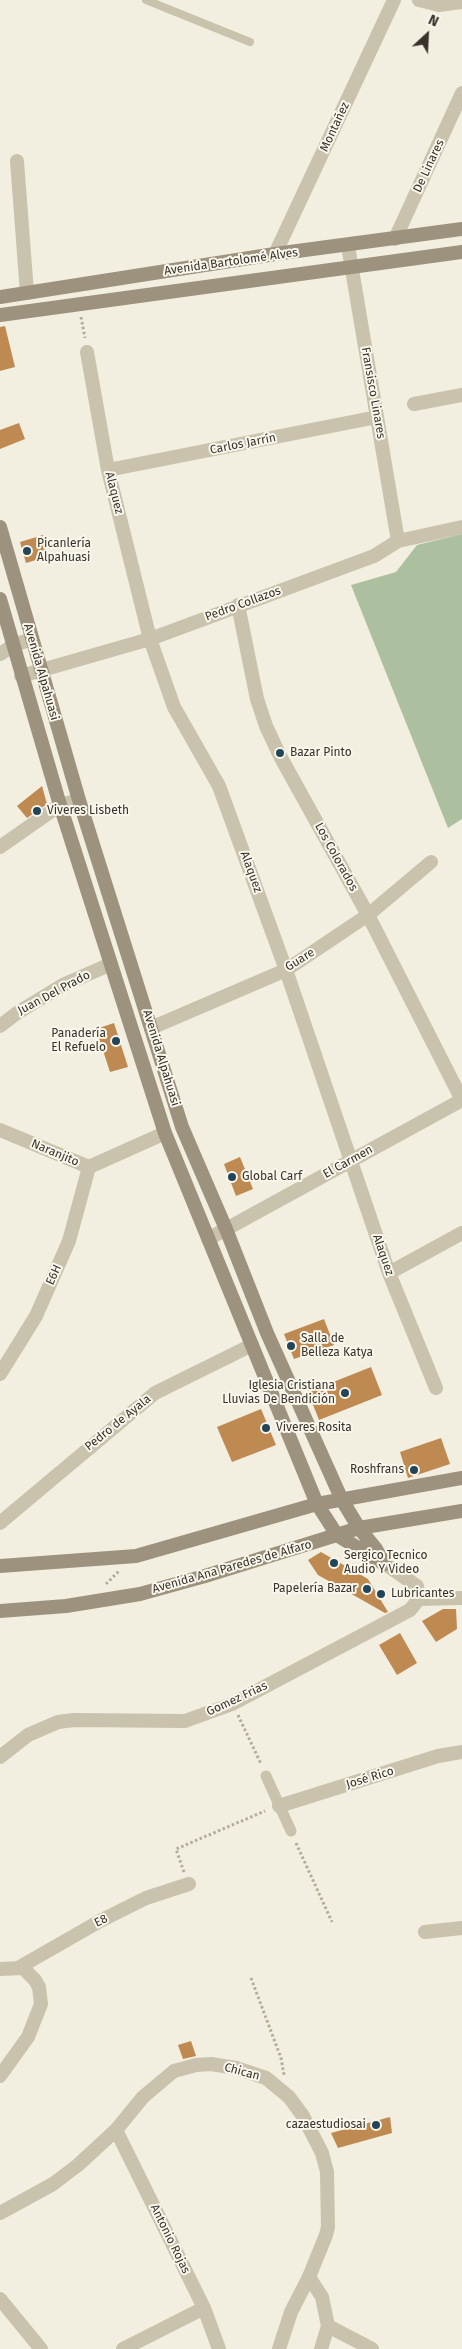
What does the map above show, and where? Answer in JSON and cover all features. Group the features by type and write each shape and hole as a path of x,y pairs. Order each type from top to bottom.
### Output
{"main road":[{"name":"Avenida Bartolomé Alves","path":"0,297 276,254 348,246 462,229"},
{"name":"Avenida Bartolomé Alves","path":"0,315 462,252"},
{"name":"Avenida Alpahuasi","path":"0,527 79,800 182,1127 226,1229 267,1333 342,1500 359,1528 385,1564"},
{"name":"Avenida Alpahuasi","path":"0,599 60,806 165,1133 317,1504 337,1535 385,1564"},
{"path":"0,1566 136,1556 317,1504 462,1478"},
{"name":"Avenida Ana Paredes de Alfaro","path":"0,1611 87,1602 140,1594 205,1576 359,1528 462,1511"}],"street":[{"name":"Montañez","path":"276,254 394,0"},
{"path":"419,0 439,5 462,2"},
{"name":"De Linares","path":"395,238 462,93"},
{"path":"17,161 27,293"},
{"name":"Fransisco Linares","path":"348,246 398,541"},
{"name":"Alaquez","path":"87,352 108,470 150,639 174,707 219,786 286,970 389,1273 436,1388"},
{"path":"414,404 462,395"},
{"name":"Carlos Jarrín","path":"108,470 377,418"},
{"name":"Pedro Collazos","path":"21,676 150,639 374,556 398,541 462,527"},
{"name":"Los Colorados","path":"238,605 257,698 266,726 280,756 368,915 462,1100"},
{"path":"0,654 14,645 32,639"},
{"path":"0,848 60,806 79,800"},
{"name":"Guare","path":"151,1028 286,970 368,915 431,862"},
{"name":"Juan Del Prado","path":"0,1026 17,1013 63,985 111,964"},
{"name":"El Carmen","path":"208,1239 462,1100"},
{"name":"Naranjito","path":"0,1130 89,1167 165,1133"},
{"name":"E6H","path":"0,1374 36,1316 69,1241 89,1167"},
{"path":"389,1273 462,1232"},
{"name":"Pedro de Ayala","path":"0,1523 155,1393 252,1345"},
{"name":"Avenida Alpahuasi","path":"385,1564 417,1586 419,1599"},
{"path":"419,1599 462,1598"},
{"name":"Gomez Frias","path":"0,1757 28,1735 58,1722 74,1720 185,1721 232,1704 410,1610 419,1599"},
{"name":"José Rico","path":"279,1806 438,1756 462,1752"},
{"path":"266,1776 291,1831"},
{"name":"E8","path":"20,1968 115,1913 146,1898 189,1887"},
{"path":"426,1932 462,1928"},
{"path":"0,1968 20,1968 35,1980 39,1987 41,2004 28,2037 0,2076"},
{"name":"Chican","path":"0,2213 53,2184 78,2165 116,2130 143,2097 174,2071 196,2065 210,2064 251,2072 266,2078 289,2097 315,2136 327,2172 328,2227 323,2245 291,2312 279,2349"},
{"name":"Antonio Rojas","path":"116,2130 204,2308 219,2349"},
{"path":"309,2277 322,2297 328,2326 321,2349"},
{"path":"0,2299 41,2349"},
{"path":"123,2349 204,2308"},
{"path":"328,2326 372,2349"}],"lane":[{"path":"146,0 250,42"}],"path":[{"path":"80,304 87,352"},
{"path":"87,1602 136,1556"},
{"path":"232,1704 266,1776"},
{"path":"189,1887 176,1849 279,1806"},
{"path":"291,1831 332,1922"},
{"path":"251,1978 281,2058 289,2097"}],"green space":[{"path":"462,534 462,819 448,828 351,585 396,572 417,545"}],"building":[{"path":"5,326 15,367 0,371 0,327"},
{"path":"19,423 25,439 0,449 0,430"},
{"path":"43,535 49,556 26,563 20,542"},
{"path":"42,786 47,804 27,818 17,806"},
{"path":"114,1023 128,1067 110,1072 96,1029"},
{"path":"240,1157 253,1189 236,1196 224,1164"},
{"path":"324,1319 334,1345 294,1359 284,1334"},
{"name":"Iglesia Cristiana Lluvias De Bendición","path":"371,1367 382,1395 319,1420 308,1392"},
{"path":"261,1409 276,1445 232,1462 217,1427"},
{"path":"441,1438 450,1464 408,1478 400,1452"},
{"path":"321,1552 368,1579 388,1612 385,1613 318,1575 308,1560"},
{"path":"443,1609 456,1609 457,1629 436,1642 422,1621"},
{"path":"400,1633 417,1663 397,1675 379,1645"},
{"path":"191,2041 196,2056 183,2059 178,2045"},
{"name":"cazaestudiosai","path":"390,2117 392,2133 338,2148 331,2133"}],"place":[{"name":"Picanlería Alpahuasi","path":"27,551"},
{"name":"Bazar Pinto","path":"280,753"},
{"name":"Viveres Lisbeth","path":"37,811"},
{"name":"Panadería El Refuelo","path":"116,1041"},
{"name":"Global Carf","path":"232,1177"},
{"name":"Salla de Belleza Katya","path":"291,1346"},
{"name":"Iglesia Cristiana Lluvias De Bendición","path":"345,1393"},
{"name":"Viveres Rosita","path":"266,1428"},
{"name":"Roshfrans","path":"414,1470"},
{"name":"Sergico Tecnico Audio Y Video","path":"334,1563"},
{"name":"Papelería Bazar","path":"367,1589"},
{"name":"Lubricantes","path":"381,1594"},
{"name":"cazaestudiosai","path":"376,2125"}]}
